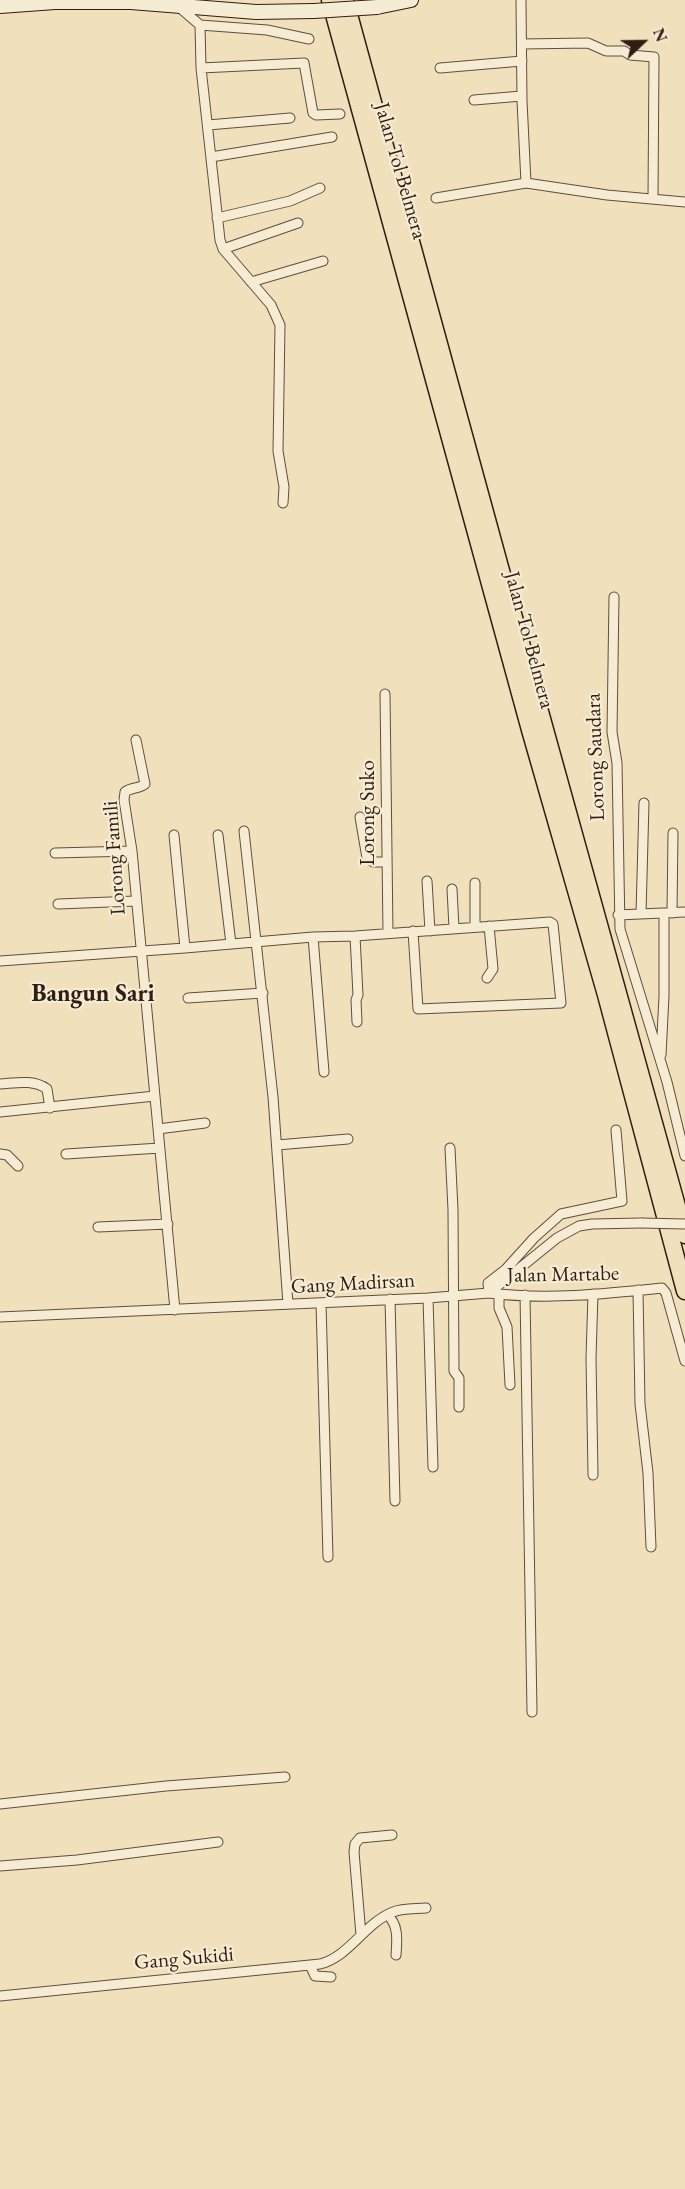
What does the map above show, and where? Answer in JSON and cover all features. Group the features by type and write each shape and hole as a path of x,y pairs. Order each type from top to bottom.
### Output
{"highway":[{"name":"Jalan Tol Belmera","path":"330,0 530,730 606,995 685,1291"},
{"name":"Jalan Tol Belmera","path":"345,0 496,556 685,1235"}],"street":[{"path":"4,4 151,2 179,7 256,12 377,7 411,0"},
{"path":"521,0 526,183"},
{"path":"179,7 200,26 267,30 309,39"},
{"path":"200,26 201,68 220,240 223,249 271,305 278,319 281,333 278,451 284,487 283,503"},
{"path":"522,44 588,43 606,51 624,51 630,55 654,57 653,199"},
{"path":"440,68 522,61"},
{"path":"201,68 304,63 313,113 316,115 340,114"},
{"path":"474,100 522,96"},
{"path":"208,125 290,118"},
{"path":"211,157 332,137"},
{"path":"436,198 526,183 685,202"},
{"path":"217,218 290,201 320,188"},
{"path":"223,249 298,223"},
{"path":"251,282 323,261"},
{"name":"Lorong Saudara","path":"614,597 612,732 617,763 618,915 645,1016 661,1061"},
{"name":"Lorong Suko","path":"385,694 388,933"},
{"name":"Lorong Famili","path":"136,740 145,784 128,789 124,796 132,851 175,1310"},
{"path":"641,914 644,803"},
{"path":"360,817 367,858 373,862 386,861"},
{"path":"244,831 263,993 288,1304"},
{"path":"674,833 661,1061 685,1156"},
{"path":"174,835 185,948"},
{"path":"218,835 231,944"},
{"path":"55,853 132,851"},
{"path":"427,881 430,931"},
{"path":"475,883 475,926"},
{"path":"452,889 454,928"},
{"path":"58,904 136,901"},
{"path":"618,915 685,912"},
{"path":"0,961 541,921 553,924 561,1003 418,1009 413,932"},
{"path":"487,978 493,969 489,926"},
{"path":"355,936 357,1022"},
{"path":"313,937 324,1072"},
{"path":"188,999 263,993"},
{"path":"0,1084 40,1084 47,1089 50,1108"},
{"path":"0,1112 155,1096"},
{"path":"158,1129 205,1123"},
{"name":"Jalan Martabe","path":"616,1130 622,1201 561,1214 534,1238 506,1269 488,1283 489,1293 525,1296 593,1294 662,1288 665,1290 685,1361"},
{"path":"277,1145 348,1139"},
{"path":"66,1154 160,1148"},
{"path":"450,1148 453,1210 454,1371 459,1378 459,1407"},
{"path":"0,1154 7,1155 18,1166"},
{"path":"98,1227 168,1224"},
{"path":"489,1293 570,1230 592,1224 685,1224"},
{"path":"638,1290 640,1404 648,1482 651,1546"},
{"name":"Gang Madirsan","path":"0,1317 453,1297 489,1293"},
{"path":"593,1294 591,1358 593,1475"},
{"path":"499,1295 499,1308 507,1327 510,1384"},
{"path":"525,1296 532,1713"},
{"path":"428,1298 433,1467"},
{"path":"390,1299 395,1501"},
{"path":"321,1303 328,1557"},
{"path":"0,1804 166,1786 285,1777"},
{"path":"361,1935 355,1844 360,1838 393,1835"},
{"path":"0,1866 77,1860 218,1842"},
{"path":"396,1955 395,1926 387,1915 397,1911 426,1908"},
{"name":"Gang Sukidi","path":"0,1996 328,1962 387,1915"},
{"path":"310,1965 315,1976 331,1977"}],"district":[{"name":"Bangun Sari","path":"93,994"}]}
